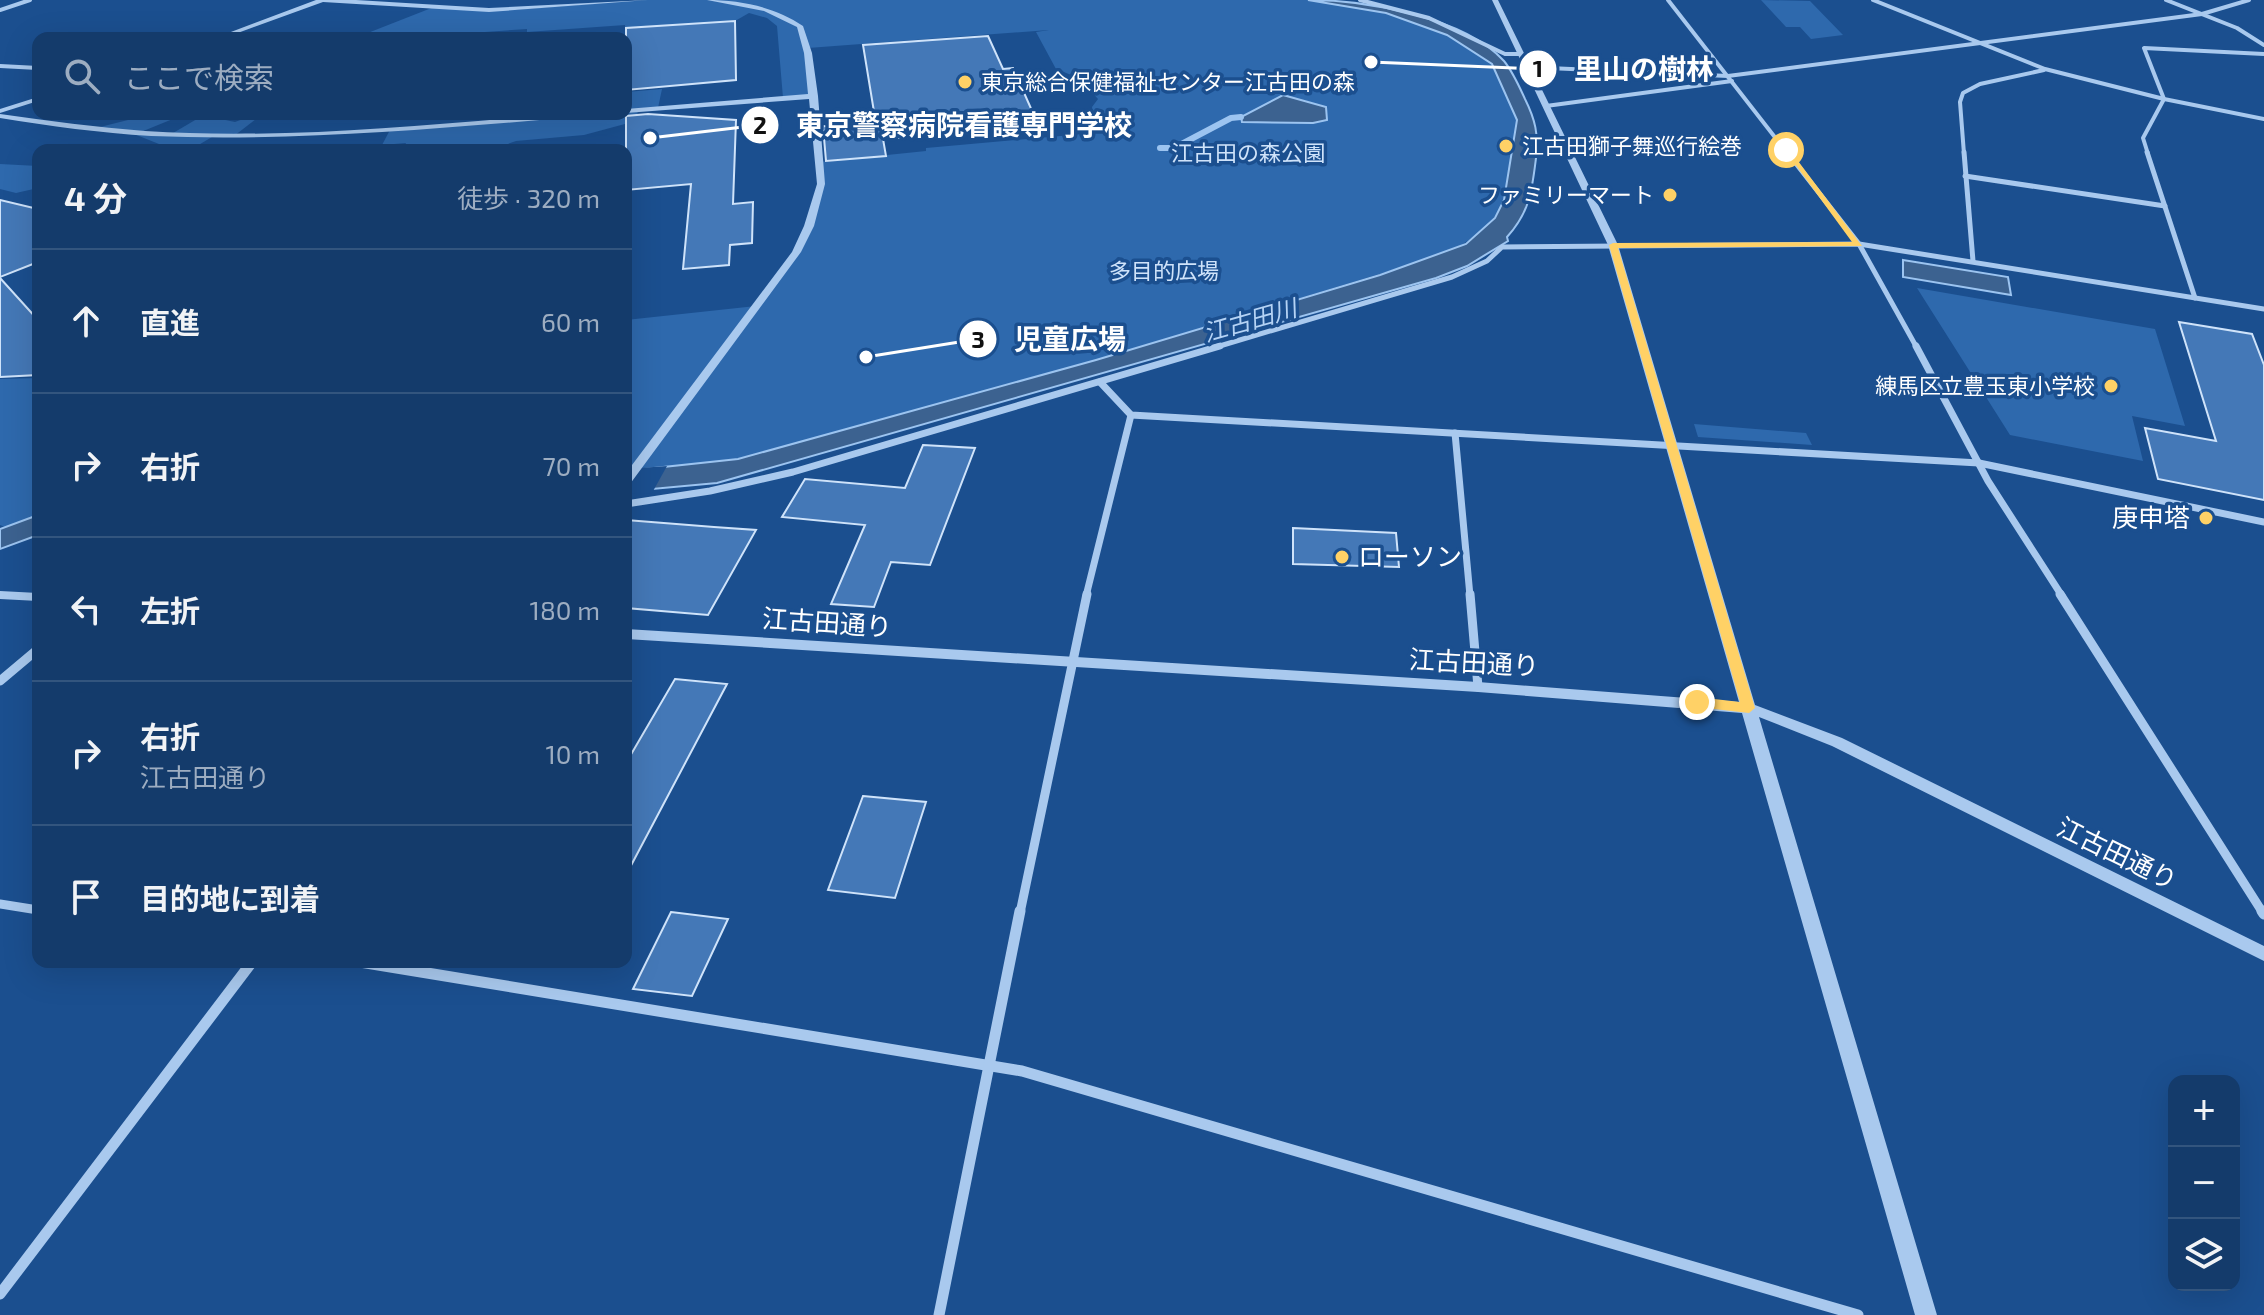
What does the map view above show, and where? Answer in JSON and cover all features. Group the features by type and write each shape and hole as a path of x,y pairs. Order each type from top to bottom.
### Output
{"street":[{"path":"0,10 30,0"},
{"path":"235,32 323,0 489,10 645,0"},
{"path":"632,473 796,252 809,226 821,184 808,48 800,26 766,9 710,0"},
{"path":"1360,0 1412,12 1457,29 1505,54 1520,54"},
{"path":"1495,0 1613,245 1926,1315"},
{"path":"1668,0 1859,244 1979,463 2264,914"},
{"path":"1873,0 2045,69 2164,99 2264,119"},
{"path":"2166,0 2237,28 2264,45"},
{"path":"1546,106 2202,14 2249,0"},
{"path":"2195,298 2143,138 2164,99 2144,48 2264,54"},
{"path":"0,66 32,68"},
{"path":"1526,67 1730,78"},
{"path":"1973,261 1960,102 1963,93 1980,84 2045,69"},
{"path":"632,111 814,96"},
{"path":"0,114 32,101"},
{"path":"0,114 32,119"},
{"path":"35,120 99,131 185,137 374,131 512,120"},
{"path":"1965,176 2165,206"},
{"path":"632,503 748,485 1100,382 1452,277 1487,261 1502,247 1859,244 2264,309"},
{"path":"1100,382 1131,415 1979,463 2264,522"},
{"path":"939,1315 1070,663 1131,415"},
{"path":"1455,433 1478,687"},
{"path":"0,595 32,597"},
{"name":"江古田通り","path":"632,634 1478,687 1749,708 1837,742 2264,954"},
{"path":"0,681 32,654"},
{"path":"0,904 32,909"},
{"path":"0,1294 247,968"},
{"path":"397,968 1022,1071 1858,1315"}],"green space":[{"name":"江古田の森公園","path":"645,0 1308,0 1353,7 1432,28 1476,50 1491,63 1507,90 1517,119 1512,168 1501,207 1491,222 1468,241 1432,258 1096,360 738,459 632,470 632,319 756,306 792,255 808,223 818,185 819,162 926,151 926,148 1083,134 1094,126 1092,107 1098,99 1079,78 1056,69 1036,32 1049,30 808,48 814,96 783,98 777,26 767,18 749,13 735,21 625,28 625,25 527,32 527,29 370,32 434,7 513,10"},
{"path":"1761,0 1810,1 1843,35 1811,39 1800,27 1786,27"},
{"path":"662,89 658,108 638,110 636,121 584,135 508,144 383,144 390,130 489,120 632,120 632,92"},
{"path":"128,120 170,120 136,134 168,136 195,120 255,120 234,136 212,137 200,144 159,144 134,134 88,130"},
{"path":"0,164 32,166 32,189 16,193 0,189"},
{"path":"1917,288 2155,329 2185,426 2132,416 2143,461 2010,435"},
{"path":"32,378 32,517 5,527 0,525 0,379"},
{"path":"1694,424 1806,433 1812,445 1698,437"}],"water":[{"name":"江古田川","path":"1308,0 1357,3 1439,22 1486,46 1504,61 1516,79 1531,113 1537,142 1529,200 1521,219 1507,237 1508,241 1467,266 1436,278 717,483 652,489 632,475 632,470 738,459 1096,360 1380,275 1466,244 1495,218 1504,200 1517,120 1492,64 1447,35 1386,13"},
{"path":"1283,95 1326,107 1327,120 1313,123 1242,122 1241,117"},
{"path":"1903,260 2008,277 2011,295 1903,277"},
{"path":"32,517 32,537 0,549 0,529"}],"pier":[{"path":"667,466 652,493 632,494 632,469"}],"building":[{"path":"735,21 736,80 632,89 632,32 626,32 626,28"},
{"name":"東京総合保健福祉センター江古田の森","path":"988,36 1003,69 1013,68 1037,122 1019,129 883,139 886,156 826,161 823,126 877,130 863,45"},
{"path":"632,115 736,120 733,204 753,202 752,243 730,245 729,265 683,269 691,184 632,189 632,144 626,144 626,120 632,120"},
{"path":"0,200 32,208 32,264 0,277"},
{"path":"0,278 32,313 32,375 0,377"},
{"path":"2179,322 2252,334 2264,365 2264,500 2158,479 2145,428 2216,441"},
{"path":"923,445 975,448 930,565 891,562 874,607 831,604 865,525 782,517 805,479 905,488"},
{"path":"632,520 756,530 708,615 632,609"},
{"path":"1293,528 1396,533 1399,567 1293,564"},
{"path":"675,679 727,684 632,864 632,753"},
{"path":"863,796 926,802 895,898 828,890"},
{"path":"671,912 728,919 692,996 633,989"}],"waterway":[{"path":"1160,148 1174,148 1231,118 1241,117"}],"place":[{"name":"里山の樹林","path":"1371,62"},
{"name":"東京総合保健福祉センター江古田の森","path":"965,82"},
{"name":"東京警察病院看護専門学校","path":"650,138"},
{"name":"江古田獅子舞巡行絵巻","path":"1506,146"},
{"name":"ファミリーマート","path":"1670,195"},
{"name":"児童広場","path":"866,357"},
{"name":"練馬区立豊玉東小学校","path":"2111,386"},
{"name":"庚申塔","path":"2206,518"},
{"name":"ローソン","path":"1342,557"}],"route":[{"path":"1697,702 1749,708 1613,245 1859,244 1786,150"}],"park label":[{"name":"多目的広場","path":"1164,271"}]}
